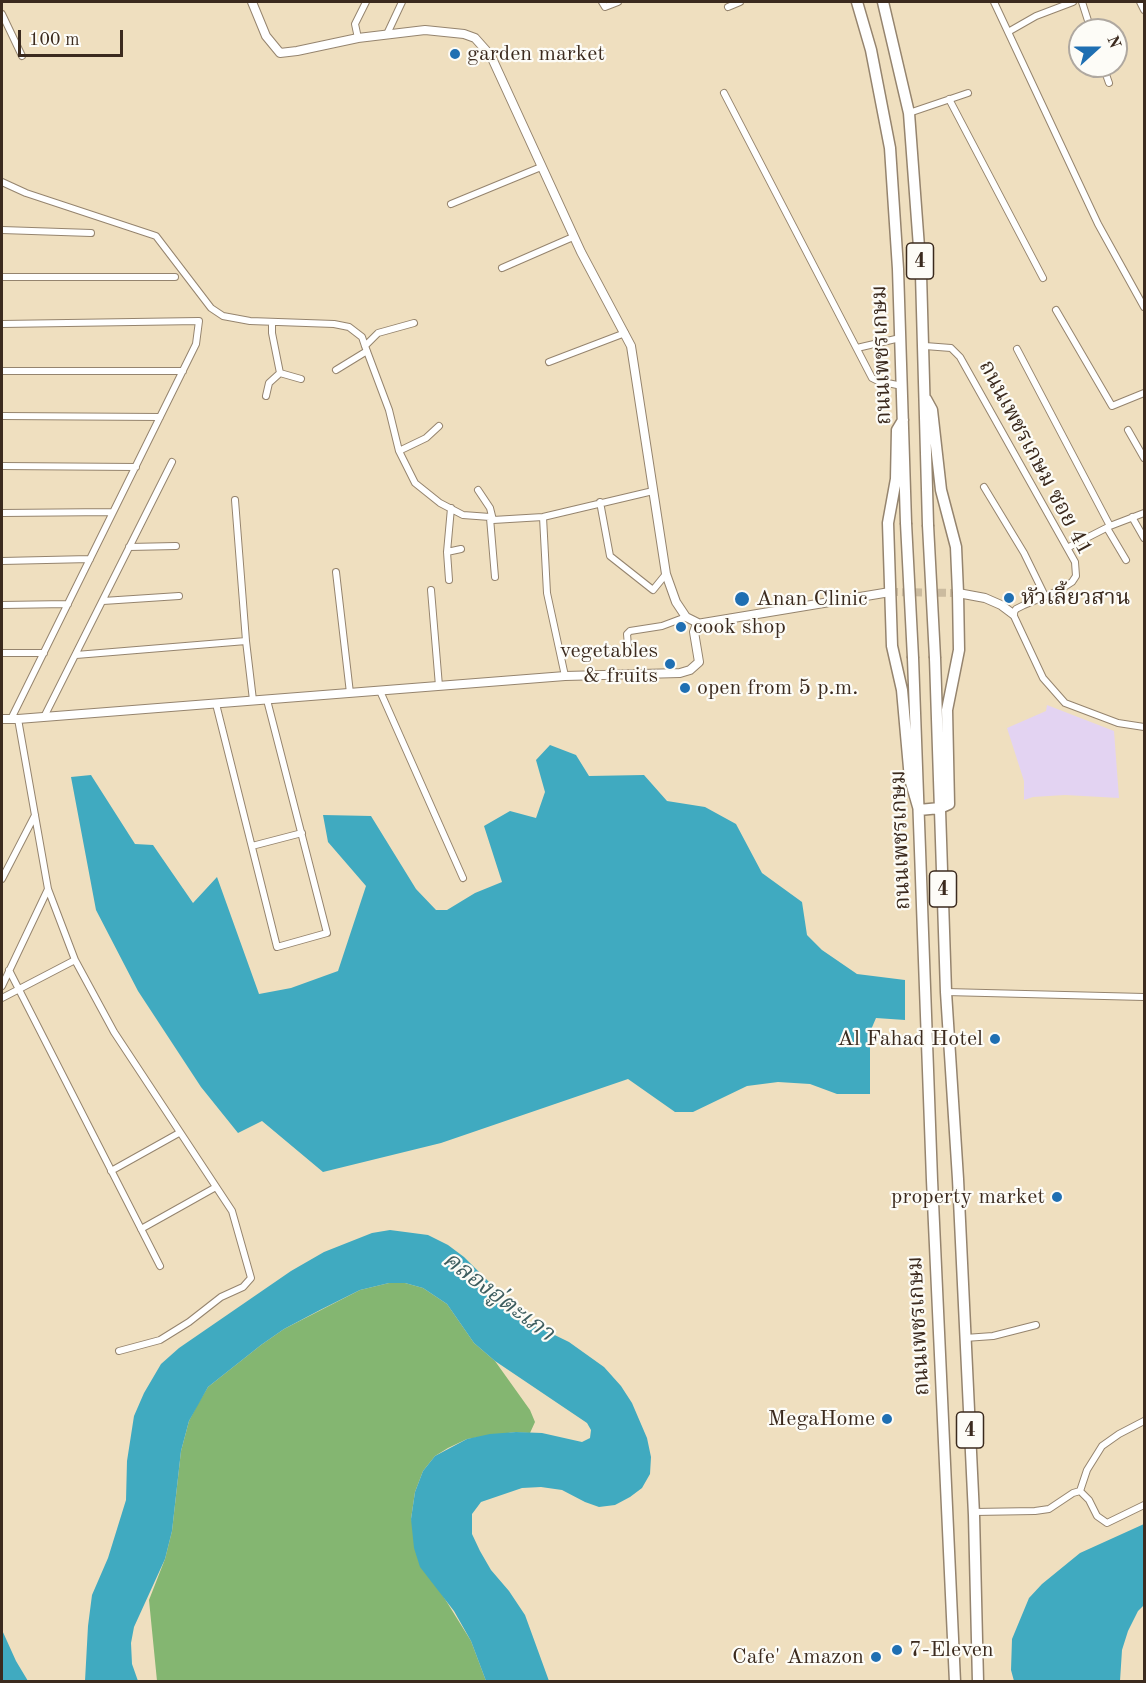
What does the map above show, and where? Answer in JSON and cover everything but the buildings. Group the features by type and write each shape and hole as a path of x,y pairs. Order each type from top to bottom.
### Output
{"highway":[{"name":"ถนนเพชรเกษม","path":"858,2 871,50 890,148 898,269 932,1180 955,1682"},
{"name":"ถนนเพชรเกษม","path":"883,2 909,113 921,274 946,993 958,1179 974,1512 978,1682"},
{"path":"903,420 897,430 896,479 888,523 892,646 902,690 910,779 919,810 940,808 949,804 947,710 959,650 956,547 940,490 932,410 926,399"}],"street":[{"path":"252,2 266,36 280,53 358,38 425,30 465,34 475,38 491,56 573,237 631,346 666,574 676,602 686,617 698,622"},
{"path":"358,38 355,24 366,2"},
{"path":"387,34 402,2"},
{"path":"602,2 605,8 618,2"},
{"path":"728,7 740,2"},
{"path":"994,2 1098,224 1144,307"},
{"path":"1008,32 1036,16 1073,2"},
{"path":"1082,2 1087,18"},
{"path":"1140,2 1144,10"},
{"path":"2,14 22,56"},
{"path":"1107,78 1109,83"},
{"path":"724,93 873,378 902,386"},
{"path":"909,113 968,93"},
{"path":"949,99 1043,278"},
{"path":"451,204 541,167"},
{"path":"2,182 26,193 156,236 211,308 223,316 250,321 334,324 349,327 362,337 389,410 399,451 415,483 440,503 463,515 492,519 543,517 653,491"},
{"path":"2,230 91,233"},
{"path":"502,268 573,237"},
{"path":"2,277 175,277"},
{"path":"1056,310 1112,406 1144,393"},
{"path":"2,324 199,321 196,344 10,719 35,815 48,889 75,960 114,1032 232,1210 251,1278 243,1287 221,1297 189,1322 160,1340 119,1351"},
{"path":"272,322 280,373"},
{"path":"336,370 366,348 378,333 414,323"},
{"path":"549,362 625,333"},
{"path":"857,348 900,338"},
{"name":"ถนนเพชรเกษม ซอย 41","path":"925,346 951,348 960,357 1075,562 1076,576 1066,587 1016,609 1013,614"},
{"path":"1017,349 1126,560"},
{"path":"2,371 183,371"},
{"path":"280,373 301,379"},
{"path":"266,396 269,383 280,373"},
{"path":"2,416 160,417"},
{"path":"399,451 426,438 439,426"},
{"path":"1128,430 1144,458"},
{"path":"44,717 172,462"},
{"path":"2,466 136,467"},
{"path":"984,487 1024,553 1045,596"},
{"path":"478,490 490,508 495,577"},
{"path":"235,500 253,700"},
{"path":"600,502 610,556 653,590 666,574"},
{"path":"449,580 447,552 451,508"},
{"path":"2,513 113,513"},
{"path":"1067,549 1109,527 1144,513"},
{"path":"543,517 547,593 565,676"},
{"path":"1132,517 1144,538"},
{"path":"129,547 176,546"},
{"path":"447,552 460,549"},
{"path":"2,561 90,560"},
{"path":"336,572 350,693"},
{"path":"431,590 439,686"},
{"path":"10,719 565,676 680,673 690,670 699,662 694,632 698,624 890,592"},
{"path":"958,593 985,598 1001,605 1013,614 1043,678 1065,703 1118,723 1144,726"},
{"path":"103,601 179,596"},
{"path":"2,605 68,604"},
{"path":"628,646 627,634 630,631 662,626 686,617"},
{"path":"76,655 246,641"},
{"path":"2,654 44,653"},
{"path":"380,691 463,878"},
{"path":"216,704 277,947 327,933 267,700"},
{"path":"2,879 35,815"},
{"path":"252,846 302,833"},
{"path":"2,986 48,889"},
{"path":"2,998 75,960"},
{"path":"9,970 160,1266"},
{"path":"946,993 1144,998"},
{"path":"111,1171 179,1132"},
{"path":"141,1229 216,1187"},
{"path":"965,1338 993,1336 1036,1325"},
{"path":"1080,1491 1088,1470 1102,1446 1144,1421"},
{"path":"974,1512 1049,1509 1080,1491"},
{"path":"1080,1491 1089,1500 1097,1516 1107,1523 1144,1505"}],"shaded area":[{"path":"1047,705 1114,731 1119,798 1065,795 1033,797 1024,800 1024,781 1007,728 1046,711"}],"green space":[{"path":"389,1283 405,1283 423,1288 447,1304 474,1343 495,1361 530,1410 535,1422 530,1433 515,1432 467,1439 448,1448 435,1456 423,1471 415,1492 411,1519 440,1591 471,1641 486,1681 157,1681 149,1600 165,1559 172,1531 181,1451 189,1421 197,1405 208,1387 284,1329 360,1290"}],"water":[{"path":"550,745 576,755 589,776 644,775 667,801 705,807 736,824 762,873 802,902 807,935 822,950 857,974 905,980 905,1020 876,1018 870,1032 870,1094 837,1094 810,1084 778,1082 747,1086 693,1112 675,1112 628,1079 441,1143 323,1172 262,1121 238,1133 201,1087 138,991 96,910 71,777 91,775 135,844 153,845 193,903 217,877 259,994 291,988 338,971 366,886 328,842 323,815 371,816 416,889 436,910 447,910 475,893 502,882 484,826 510,811 536,818 545,792 536,760"},
{"name":"คลองอู่ตะเภา","path":"390,1230 428,1235 448,1245 464,1257 530,1323 569,1342 604,1367 632,1403 647,1438 651,1457 650,1474 642,1488 615,1505 599,1507 562,1490 541,1487 522,1488 481,1502 472,1514 472,1534 491,1570 525,1615 549,1681 486,1681 471,1641 454,1611 420,1567 414,1548 411,1519 415,1492 423,1471 435,1456 467,1439 516,1432 542,1433 582,1442 590,1438 591,1430 587,1423 495,1361 474,1343 447,1304 423,1288 405,1283 389,1283 360,1290 284,1329 208,1387 189,1421 181,1451 172,1531 165,1559 134,1627 131,1643 132,1664 138,1681 85,1681 92,1595 108,1558 126,1500 127,1461 134,1416 161,1364 179,1348 291,1271 324,1252 372,1233"},
{"path":"1144,1524 1144,1605 1138,1611 1128,1631 1122,1650 1120,1681 1014,1681 1011,1670 1012,1639 1029,1598 1042,1584 1080,1553"},
{"path":"2,1630 16,1661 28,1681 2,1681"}],"tunnel":[{"path":"890,592 958,593"}],"place":[{"name":"garden market","path":"455,54"},
{"name":"หัวเลี้ยวสาน","path":"1009,598"},
{"name":"Anan Clinic","path":"742,599"},
{"name":"cook shop","path":"681,627"},
{"name":"vegetables & fruits","path":"670,664"},
{"name":"open from 5 p.m.","path":"685,688"},
{"name":"Al Fahad Hotel","path":"995,1039"},
{"name":"property market","path":"1057,1197"},
{"name":"MegaHome","path":"887,1419"},
{"name":"7-Eleven","path":"897,1650"},
{"name":"Cafe' Amazon","path":"876,1657"}]}
